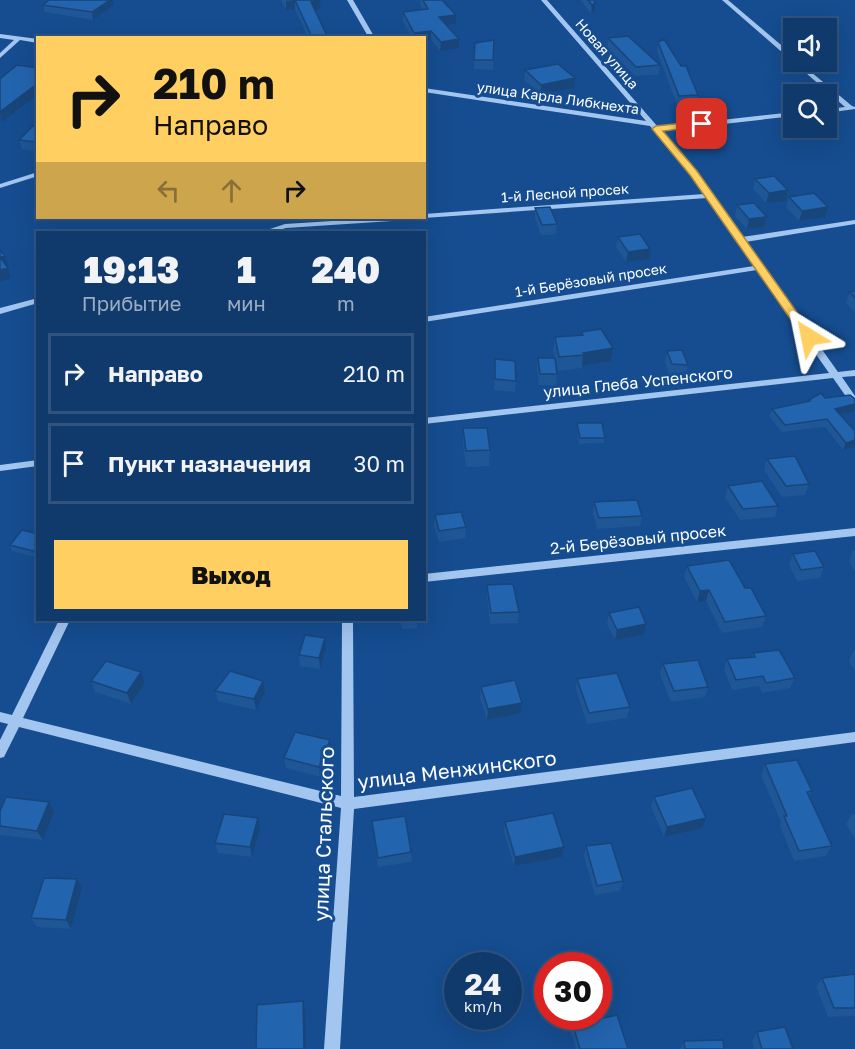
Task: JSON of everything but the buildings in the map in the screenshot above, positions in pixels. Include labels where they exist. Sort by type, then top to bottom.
[{"type":"street","points":[[350,0],[371,36]]},
{"type":"street","name":"Новая улица","points":[[544,0],[693,173],[855,403]]},
{"type":"street","points":[[725,0],[783,51]]},
{"type":"street","points":[[0,36],[36,41]]},
{"type":"street","points":[[0,56],[18,39]]},
{"type":"street","points":[[808,72],[852,108]]},
{"type":"street","name":"улица Карла Либкнехта","points":[[426,90],[654,126],[783,115]]},
{"type":"street","points":[[837,110],[852,108]]},
{"type":"street","points":[[0,186],[36,175]]},
{"type":"street","name":"1-й Лесной просек","points":[[426,216],[707,196]]},
{"type":"street","points":[[286,229],[396,219]]},
{"type":"street","points":[[741,240],[855,222]]},
{"type":"street","name":"1-й Берёзовый просек","points":[[426,320],[761,267]]},
{"type":"street","points":[[0,311],[36,301]]},
{"type":"street","name":"улица Глеба Успенского","points":[[426,421],[855,373]]},
{"type":"street","points":[[0,468],[36,463]]},
{"type":"street","name":"2-й Берёзовый просек","points":[[426,578],[855,532]]},
{"type":"street","points":[[0,753],[64,621]]},
{"type":"street","name":"улица Стальского","points":[[332,1049],[348,804],[347,621]]},
{"type":"street","name":"улица Менжинского","points":[[0,717],[348,804],[855,737]]},
{"type":"route","points":[[702,124],[656,129],[693,173],[707,196],[761,267],[809,337]]}]
